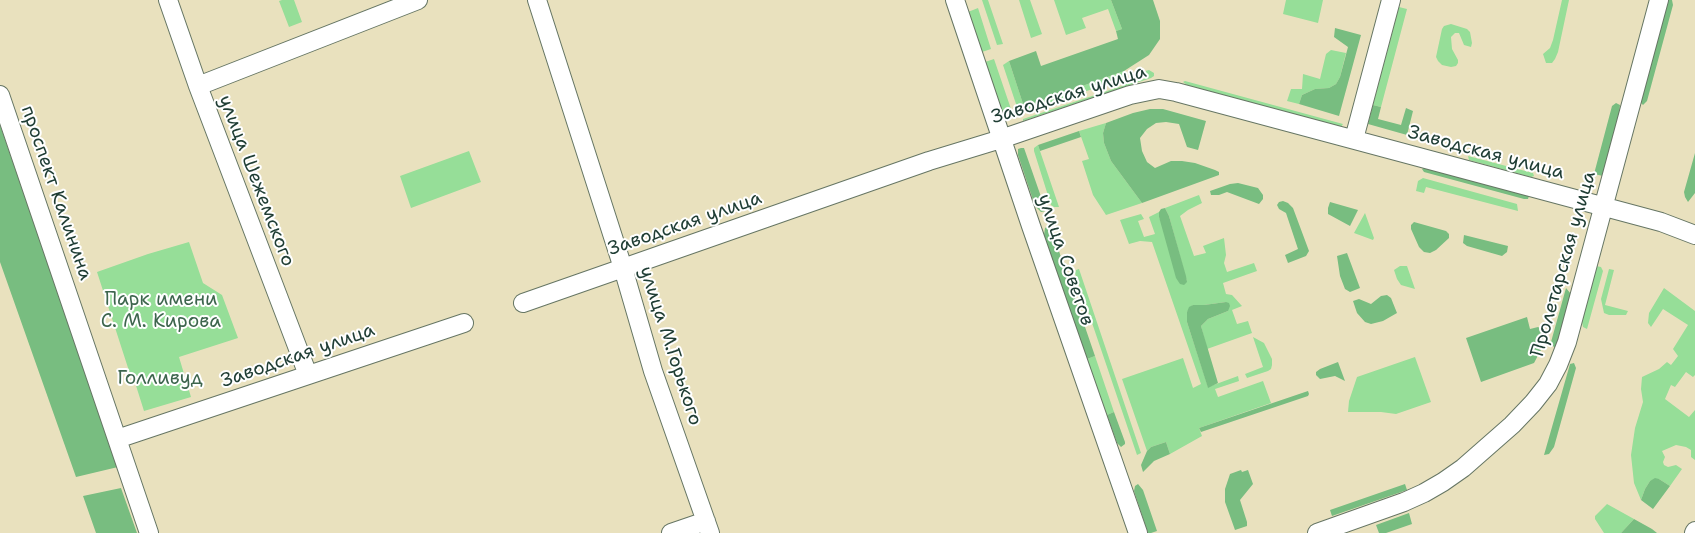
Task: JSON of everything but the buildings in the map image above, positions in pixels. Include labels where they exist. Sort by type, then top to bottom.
[{"type":"street","name":"улица Шежемского","points":[[168,0],[198,86],[308,375]]},
{"type":"street","points":[[198,86],[418,0]]},
{"type":"street","name":"улица М.Горького","points":[[538,0],[654,371],[708,527]]},
{"type":"street","name":"улица Советов","points":[[955,0],[1001,139],[1138,533]]},
{"type":"street","points":[[1354,139],[1391,0]]},
{"type":"street","name":"Пролетарская улица","points":[[1317,533],[1398,504],[1434,488],[1462,468],[1512,425],[1537,399],[1554,375],[1563,353],[1604,207],[1659,0]]},
{"type":"street","name":"Заводская улица","points":[[523,303],[929,161],[1001,139],[1130,95],[1159,89],[1167,89],[1669,224],[1695,235]]},
{"type":"street","name":"проспект Калинина","points":[[0,95],[150,533]]},
{"type":"street","name":"Заводская улица","points":[[117,439],[464,322]]},
{"type":"street","points":[[671,533],[708,527]]},
{"type":"green space","points":[[294,0],[302,22],[289,27],[279,1]]},
{"type":"green space","points":[[982,0],[988,0],[1003,44],[997,45]]},
{"type":"green space","points":[[1019,0],[1030,0],[1042,34],[1031,38]]},
{"type":"green space","points":[[1054,0],[1111,0],[1122,29],[1116,31],[1108,9],[1082,18],[1086,28],[1066,35]]},
{"type":"green space","points":[[1111,0],[1153,0],[1160,21],[1160,39],[1149,55],[1124,71],[1024,107],[1009,61],[1036,51],[1041,66],[1118,39],[1116,31],[1122,29]]},
{"type":"green space","points":[[1286,0],[1323,0],[1318,23],[1283,14]]},
{"type":"green space","points":[[1562,0],[1569,0],[1558,52],[1552,63],[1546,63],[1543,54],[1550,48],[1553,40]]},
{"type":"green space","points":[[1672,0],[1673,5],[1647,101],[1643,105],[1641,103],[1666,3]]},
{"type":"green space","points":[[1399,7],[1407,9],[1381,107],[1373,105]]},
{"type":"green space","points":[[978,8],[991,49],[982,52],[968,12]]},
{"type":"green space","points":[[1451,24],[1467,29],[1470,32],[1472,43],[1471,47],[1464,45],[1459,33],[1455,33],[1451,37],[1452,49],[1458,63],[1456,66],[1451,67],[1442,65],[1436,57],[1442,29],[1444,26]]},
{"type":"green space","points":[[1335,28],[1361,35],[1339,116],[1299,104],[1302,95],[1315,89],[1329,88],[1336,84],[1340,77],[1348,47],[1334,37]]},
{"type":"green space","points":[[1331,50],[1346,53],[1340,77],[1336,84],[1329,88],[1315,89],[1302,95],[1299,104],[1287,101],[1291,89],[1302,89],[1303,74],[1320,79],[1326,54]]},
{"type":"green space","points":[[994,59],[1011,109],[1009,115],[1003,117],[985,62]]},
{"type":"green space","points":[[1009,61],[1024,107],[1124,71],[1124,77],[1023,112],[1018,110],[1003,65]]},
{"type":"green space","points":[[1149,70],[1154,73],[1154,76],[1151,78],[1023,121],[1023,119],[1122,86],[1138,75],[1140,80],[1146,78],[1145,71]]},
{"type":"green space","points":[[1183,82],[1343,124],[1341,127],[1187,85]]},
{"type":"green space","points":[[1616,103],[1620,105],[1619,116],[1603,176],[1594,174],[1612,106]]},
{"type":"green space","points":[[1373,105],[1381,107],[1378,119],[1401,125],[1406,108],[1413,111],[1407,135],[1368,124]]},
{"type":"green space","points":[[1150,109],[1163,109],[1206,121],[1198,150],[1187,147],[1179,124],[1156,123],[1147,129],[1140,138],[1142,151],[1147,162],[1155,168],[1171,161],[1195,163],[1219,172],[1219,175],[1142,203],[1111,161],[1104,143],[1103,133],[1106,123]]},
{"type":"green space","points":[[1106,123],[1103,133],[1104,143],[1111,161],[1142,203],[1106,215],[1093,195],[1082,161],[1089,159],[1079,131]]},
{"type":"green space","points":[[0,125],[118,467],[76,477],[0,262]]},
{"type":"green space","points":[[1079,131],[1081,137],[1040,151],[1038,145]]},
{"type":"green space","points":[[1038,145],[1059,207],[1051,205],[1034,151],[1034,148]]},
{"type":"green space","points":[[1024,148],[1046,211],[1041,212],[1035,206],[1018,155],[1018,149]]},
{"type":"green space","points":[[469,151],[481,182],[411,208],[400,176]]},
{"type":"green space","points":[[1695,153],[1695,193],[1688,202],[1684,192]]},
{"type":"green space","points":[[1468,156],[1533,173],[1534,176],[1531,177],[1469,160]]},
{"type":"green space","points":[[1426,167],[1529,196],[1528,199],[1524,199],[1424,172],[1422,169]]},
{"type":"green space","points":[[1423,178],[1517,204],[1518,211],[1426,187],[1424,193],[1416,191],[1418,181]]},
{"type":"green space","points":[[1238,183],[1258,188],[1263,195],[1263,199],[1259,204],[1227,192],[1211,195],[1210,191]]},
{"type":"green space","points":[[1199,195],[1202,203],[1180,216],[1194,256],[1206,253],[1203,246],[1224,238],[1226,255],[1224,263],[1227,272],[1254,263],[1257,271],[1223,283],[1226,294],[1232,295],[1242,306],[1232,310],[1237,324],[1248,321],[1252,333],[1207,349],[1201,326],[1208,319],[1228,311],[1226,302],[1193,305],[1187,312],[1187,322],[1208,387],[1238,376],[1239,381],[1215,389],[1218,397],[1263,381],[1271,403],[1199,428],[1202,436],[1170,454],[1166,442],[1151,447],[1147,451],[1122,379],[1183,358],[1193,388],[1201,384],[1152,242],[1140,241],[1129,244],[1120,220],[1141,214],[1144,219],[1138,221],[1144,237],[1155,234],[1149,217],[1159,212],[1159,217],[1187,282],[1169,216],[1165,208]]},
{"type":"green space","points":[[1283,201],[1293,208],[1309,251],[1306,256],[1288,263],[1285,255],[1298,249],[1286,213],[1279,209],[1277,205]]},
{"type":"green space","points":[[1330,202],[1358,210],[1350,226],[1328,214]]},
{"type":"green space","points":[[1165,208],[1186,276],[1187,282],[1184,285],[1180,284],[1176,278],[1159,217],[1161,209]]},
{"type":"green space","points":[[1365,213],[1374,238],[1373,240],[1354,233]]},
{"type":"green space","points":[[1414,222],[1446,231],[1449,234],[1449,238],[1436,250],[1430,253],[1424,252],[1419,247],[1411,229],[1411,225]]},
{"type":"green space","points":[[1050,225],[1095,356],[1087,359],[1044,235],[1045,228]]},
{"type":"green space","points":[[1464,235],[1508,246],[1507,252],[1502,256],[1467,246],[1463,243]]},
{"type":"green space","name":"Парк имени С. М. Кирова","points":[[189,242],[203,283],[222,295],[238,338],[179,357],[191,397],[144,411],[97,272]]},
{"type":"green space","points":[[1347,253],[1360,288],[1350,292],[1345,289],[1340,276],[1337,256]]},
{"type":"green space","points":[[1400,266],[1407,266],[1415,289],[1401,285],[1397,279],[1394,270]]},
{"type":"green space","points":[[1596,266],[1601,267],[1603,271],[1587,329],[1583,327],[1582,322]]},
{"type":"green space","points":[[1079,269],[1141,453],[1137,455],[1075,273]]},
{"type":"green space","points":[[1609,269],[1614,270],[1605,305],[1628,311],[1626,315],[1609,315],[1604,313],[1601,299]]},
{"type":"green space","points":[[1566,288],[1571,294],[1556,348],[1551,345],[1551,342]]},
{"type":"green space","points":[[1664,288],[1695,311],[1695,375],[1693,377],[1686,372],[1675,387],[1671,385],[1665,399],[1689,417],[1695,410],[1695,460],[1691,457],[1691,450],[1686,447],[1676,445],[1662,451],[1665,457],[1664,465],[1668,467],[1676,465],[1682,469],[1670,486],[1659,479],[1650,481],[1641,500],[1634,483],[1631,455],[1635,428],[1643,402],[1642,377],[1659,369],[1667,362],[1671,365],[1678,356],[1673,349],[1688,325],[1663,309],[1651,327],[1648,323],[1649,313]]},
{"type":"green space","points":[[1387,295],[1391,298],[1397,313],[1383,321],[1371,324],[1365,322],[1357,313],[1353,301],[1359,299],[1371,304],[1381,296]]},
{"type":"green space","points":[[1226,302],[1230,306],[1228,311],[1208,319],[1201,326],[1218,383],[1208,388],[1187,322],[1187,312],[1189,307],[1193,305]]},
{"type":"green space","points":[[1527,317],[1530,329],[1538,327],[1543,330],[1542,348],[1534,363],[1481,382],[1466,338]]},
{"type":"green space","points":[[1253,337],[1264,343],[1272,359],[1272,365],[1268,371],[1247,378],[1245,374],[1263,367]]},
{"type":"green space","points":[[1095,356],[1114,412],[1107,415],[1087,359]]},
{"type":"green space","points":[[1415,357],[1431,402],[1396,414],[1348,412],[1349,401],[1357,377]]},
{"type":"green space","points":[[1338,362],[1345,381],[1335,376],[1320,379],[1316,375],[1316,372],[1320,369]]},
{"type":"green space","points":[[1574,363],[1576,368],[1554,447],[1549,454],[1544,455],[1570,364]]},
{"type":"green space","points":[[1308,391],[1308,396],[1201,432],[1199,428]]},
{"type":"green space","points":[[1114,412],[1125,442],[1121,447],[1117,443],[1107,415]]},
{"type":"green space","points":[[1166,442],[1170,454],[1154,461],[1143,472],[1141,465],[1147,451],[1151,447]]},
{"type":"green space","points":[[1241,470],[1242,472],[1248,470],[1253,484],[1240,500],[1247,526],[1235,530],[1225,502],[1225,489],[1230,474]]},
{"type":"green space","points":[[1655,478],[1670,486],[1653,509],[1641,500],[1650,481]]},
{"type":"green space","points":[[1138,484],[1143,490],[1157,531],[1151,533],[1148,533],[1134,491],[1135,486]]},
{"type":"green space","points":[[1405,484],[1407,490],[1332,516],[1330,510]]},
{"type":"green space","points":[[121,488],[137,533],[96,533],[83,496]]},
{"type":"green space","points":[[1607,504],[1634,519],[1621,533],[1604,533],[1595,519],[1595,516]]},
{"type":"green space","points":[[1409,513],[1412,524],[1386,533],[1379,533],[1376,525]]},
{"type":"green space","points":[[1634,519],[1652,529],[1657,533],[1621,533]]},
{"type":"park label","name":"Голливуд","points":[[160,379]]}]
